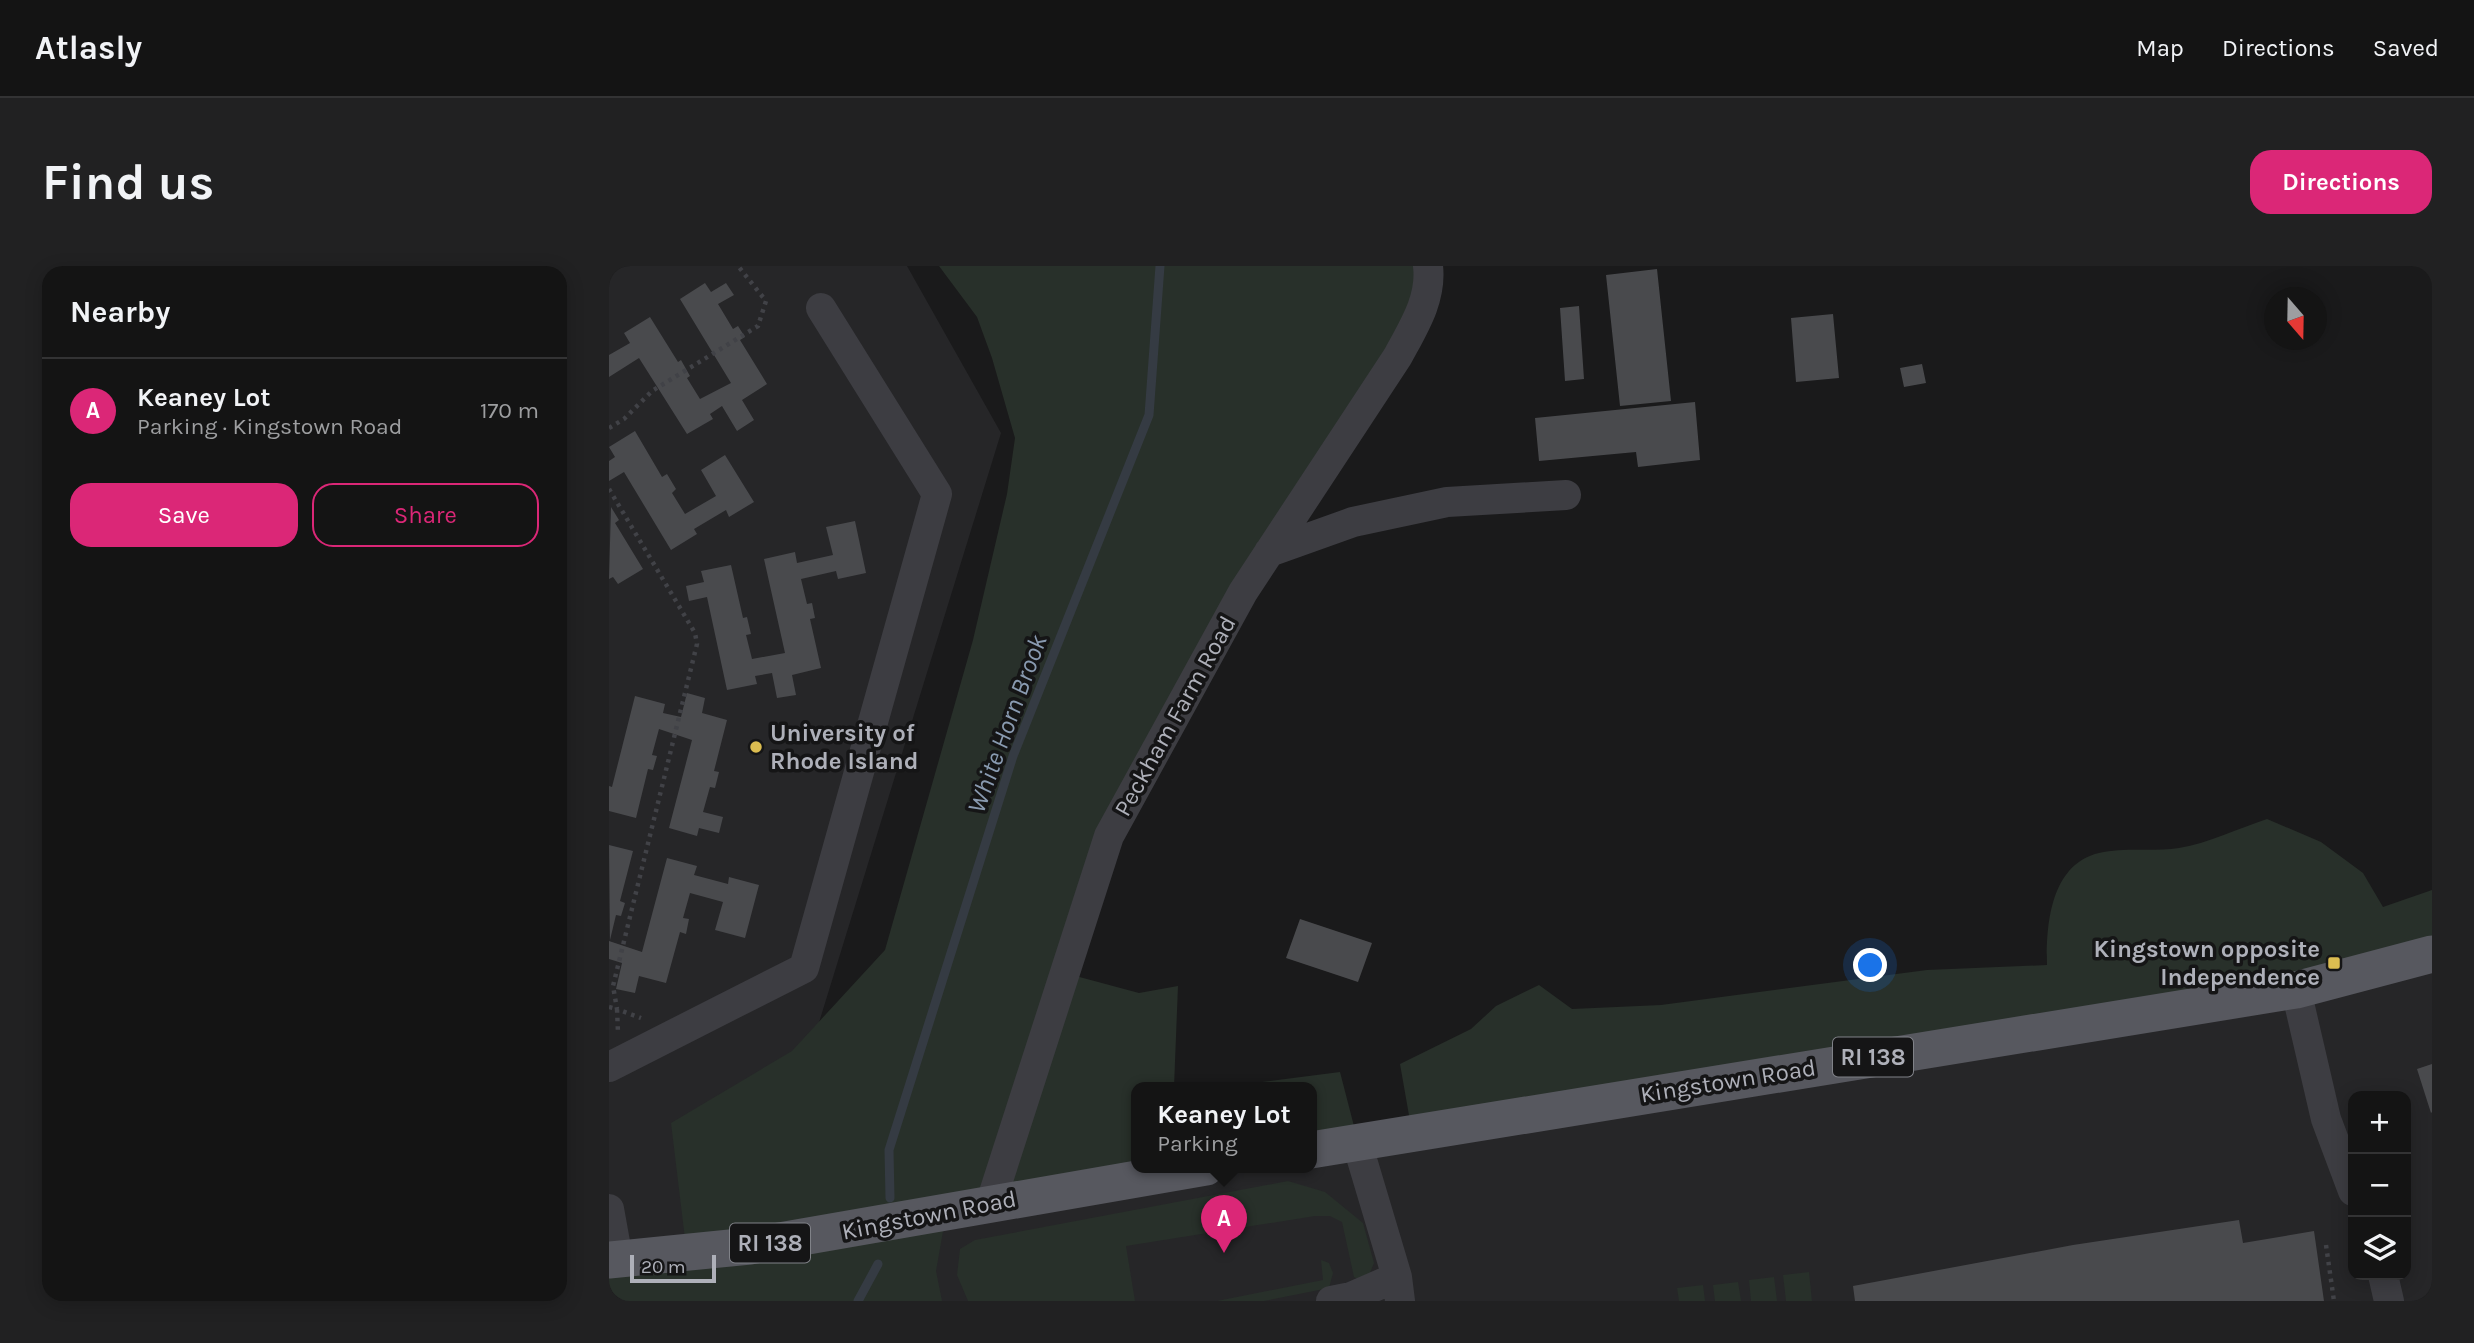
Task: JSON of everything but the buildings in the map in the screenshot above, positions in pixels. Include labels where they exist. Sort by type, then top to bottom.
[{"type":"main road","name":"Kingstown Road","points":[[1317,1149],[2296,990],[2432,954]]},
{"type":"main road","name":"Kingstown Road","points":[[614,1259],[750,1247],[930,1217],[991,1202],[1169,1173]]},
{"type":"street","name":"Peckham Farm Road","points":[[991,1202],[1109,836],[1243,592],[1398,356],[1417,320],[1430,285],[1428,266]]},
{"type":"street","points":[[609,1067],[804,968],[930,520],[937,494],[821,308]]},
{"type":"street","points":[[1269,552],[1353,522],[1447,502],[1566,495]]},
{"type":"street","points":[[2296,990],[2326,1119],[2348,1178]]},
{"type":"street","points":[[1331,1301],[1398,1289],[1357,1143]]},
{"type":"street","points":[[609,1209],[614,1259]]},
{"type":"street","points":[[2384,1280],[2389,1301]]},
{"type":"path","points":[[609,428],[624,419],[652,391],[758,326],[766,301],[738,266]]},
{"type":"path","points":[[609,489],[695,633],[697,644],[613,986],[617,1009],[643,1019],[647,1028]]},
{"type":"path","points":[[2326,1245],[2334,1301]]},
{"type":"shaded area","name":"University of Rhode Island","points":[[609,266],[907,266],[1001,433],[750,1246],[1171,1173],[1317,1173],[1317,1166],[2432,954],[2432,1301],[609,1301]]},
{"type":"shaded area","points":[[939,266],[1428,266],[1433,282],[1146,775],[1072,975],[1139,993],[1178,986],[1174,1082],[1131,1082],[1131,1168],[948,1203],[936,1271],[942,1301],[609,1301],[609,1249],[685,1239],[671,1123],[792,1051],[885,950],[973,640],[1007,494],[1015,438],[977,317]]},
{"type":"shaded area","points":[[2267,819],[2321,842],[2363,873],[2383,907],[2432,890],[2432,945],[2297,977],[1410,1121],[1400,1064],[1471,1029],[1496,1006],[1539,985],[1572,1009],[1661,1005],[1927,970],[2047,965],[2050,914],[2055,898],[2070,869],[2083,859],[2109,851],[2190,846]]},
{"type":"shaded area","points":[[1340,1072],[1355,1130],[1317,1138],[1317,1082],[1262,1082]]},
{"type":"shaded area","points":[[1288,1181],[1325,1192],[1363,1223],[1374,1263],[1369,1275],[1361,1281],[1354,1277],[1342,1222],[1330,1216],[1315,1216],[1126,1246],[1135,1301],[968,1301],[957,1275],[960,1249],[975,1240]]},
{"type":"shaded area","points":[[1321,1260],[1329,1263],[1333,1273],[1329,1288],[1264,1301],[1217,1301],[1323,1280]]},
{"type":"shaded area","points":[[1809,1272],[1812,1301],[1786,1301],[1783,1275]]},
{"type":"shaded area","points":[[1774,1277],[1777,1301],[1751,1301],[1749,1280]]},
{"type":"shaded area","points":[[1738,1282],[1741,1301],[1715,1301],[1713,1285]]},
{"type":"shaded area","points":[[1703,1285],[1705,1301],[1679,1301],[1677,1288]]},
{"type":"waterway","name":"White Horn Brook","points":[[890,1198],[889,1150],[1013,756],[1149,415],[1160,266]]},
{"type":"waterway","name":"White Horn Brook","points":[[858,1301],[878,1264]]},
{"type":"place","name":"University of Rhode Island","points":[[756,747]]},
{"type":"place","name":"Kingstown opposite Independence","points":[[2334,963]]},
{"type":"place","name":"Keaney Lot","points":[[1224,1253]]}]
